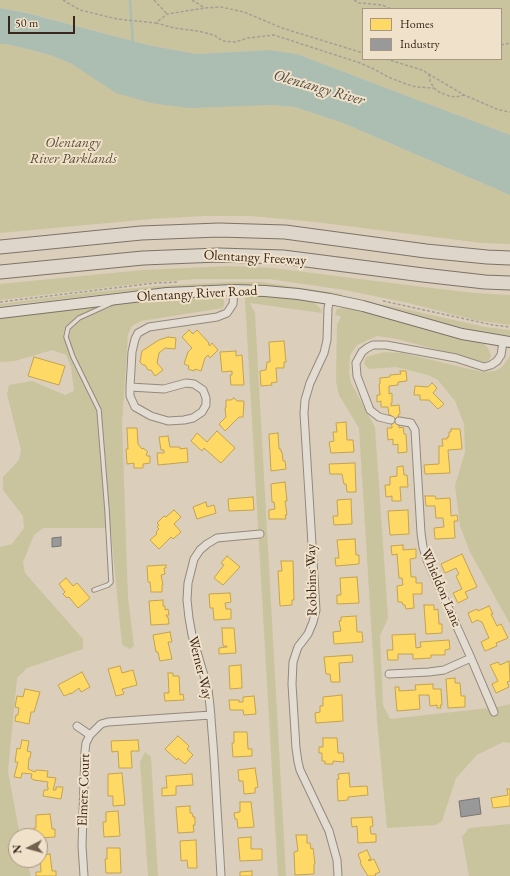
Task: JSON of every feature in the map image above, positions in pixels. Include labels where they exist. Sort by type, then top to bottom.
[{"type":"highway","name":"Olentangy Freeway","points":[[0,247],[141,233],[219,230],[286,232],[426,251],[510,258]]},
{"type":"highway","name":"Olentangy Freeway","points":[[0,272],[142,258],[219,255],[283,257],[431,276],[485,282],[510,283]]},
{"type":"main road","name":"Olentangy River Road","points":[[0,313],[167,293],[234,290],[298,294],[330,299],[363,306],[462,334],[507,342]]},
{"type":"street","points":[[130,387],[164,389],[190,383],[197,385],[203,390],[206,398],[206,405],[202,412],[193,418],[168,421],[159,419],[135,407],[130,396],[130,387],[132,352],[135,339],[138,333],[155,326],[227,313],[233,304],[234,290]]},
{"type":"street","name":"Robbins Way","points":[[330,299],[328,308],[327,340],[324,353],[310,383],[305,400],[304,413],[316,610],[314,622],[298,648],[294,662],[292,684],[298,762],[300,770],[329,831],[337,860],[338,876]]},
{"type":"street","name":"Whieldon Lane","points":[[494,712],[472,658],[427,560],[423,547],[415,430],[411,423],[379,417],[370,410],[357,376],[356,363],[362,352],[367,348],[373,345],[386,345],[456,358],[484,367],[497,361],[507,342]]},
{"type":"street","name":"Werner Way","points":[[221,876],[211,715],[208,689],[192,635],[189,618],[187,600],[190,571],[194,559],[200,550],[217,538],[260,534]]},
{"type":"street","points":[[389,674],[444,670],[472,658]]},
{"type":"street","name":"Elmers Court","points":[[84,876],[82,846],[85,751],[86,743],[90,735],[101,724],[108,722],[211,715]]},
{"type":"street","points":[[77,726],[90,735]]},
{"type":"lane","points":[[94,590],[108,585],[111,582],[99,410],[74,358],[66,337],[68,328],[79,318],[103,308],[120,298]]},
{"type":"path","points":[[63,0],[80,10],[117,19],[156,23],[174,28],[198,31],[214,36],[223,41],[236,42],[248,38],[274,35],[360,63],[406,84],[416,87],[434,88]]},
{"type":"path","points":[[154,0],[166,14]]},
{"type":"path","points":[[192,0],[205,8]]},
{"type":"path","points":[[354,0],[359,3],[382,5],[389,8]]},
{"type":"path","points":[[156,23],[166,14],[221,7],[238,11],[282,28],[362,53]]},
{"type":"path","points":[[389,60],[410,66],[429,74],[464,94],[499,110],[510,112]]},
{"type":"path","points":[[429,74],[430,81],[434,88],[439,92],[456,97],[464,94]]},
{"type":"green space","points":[[0,0],[510,0],[510,135],[297,54],[269,50],[197,54],[148,45],[28,13],[0,8]]},
{"type":"green space","name":"Olentangy River Parklands","points":[[0,44],[7,44],[50,55],[72,64],[273,105],[295,107],[343,123],[510,195],[510,244],[482,243],[315,222],[251,216],[203,216],[151,219],[0,233]]},
{"type":"green space","points":[[230,266],[273,268],[474,293],[510,295],[510,325],[475,320],[408,303],[345,290],[269,279],[196,279],[145,283],[0,300],[0,284],[143,270]]},
{"type":"green space","points":[[229,282],[261,282],[342,294],[341,296],[261,286],[201,286],[122,292],[0,306],[0,304],[94,292],[157,286]]},
{"type":"green space","points":[[205,295],[220,296],[224,300],[224,304],[223,308],[141,321],[132,326],[128,334],[122,423],[128,598],[134,646],[130,649],[122,645],[111,532],[104,528],[43,528],[34,535],[23,562],[25,573],[83,639],[83,649],[27,668],[17,678],[8,771],[19,828],[8,828],[8,868],[28,868],[31,876],[0,876],[0,547],[12,544],[24,528],[23,516],[3,490],[3,477],[19,460],[21,450],[7,394],[9,385],[32,381],[65,395],[74,391],[71,367],[66,355],[52,350],[15,361],[0,362],[0,315],[128,301]]},
{"type":"green space","points":[[253,295],[313,301],[320,308],[322,313],[250,303],[255,313],[286,876],[278,876],[245,299],[246,297]]},
{"type":"green space","points":[[378,303],[485,327],[510,330],[510,336],[475,331],[443,323]]},
{"type":"green space","points":[[345,308],[370,313],[442,334],[484,344],[488,348],[491,356],[489,360],[484,362],[397,339],[377,336],[357,345],[350,355],[349,373],[351,383],[375,427],[388,618],[380,636],[383,705],[390,719],[498,707],[510,704],[510,743],[503,742],[477,755],[456,778],[442,821],[436,825],[387,828],[377,720],[359,428],[339,395],[336,381],[337,325],[341,316],[335,315],[337,309]]},
{"type":"green space","points":[[384,352],[403,353],[482,372],[495,371],[502,367],[510,356],[510,624],[470,552],[460,526],[455,486],[465,452],[464,424],[455,401],[438,380],[428,375],[396,367],[369,369],[364,364],[366,357]]},
{"type":"green space","points":[[145,752],[151,757],[158,876],[148,876],[140,762]]},
{"type":"green space","points":[[510,824],[510,876],[469,876],[462,837],[469,828]]},
{"type":"water","name":"Olentangy River","points":[[0,8],[27,13],[148,45],[197,54],[269,50],[297,54],[510,135],[510,195],[343,123],[295,107],[272,105],[189,108],[151,103],[116,93],[72,64],[50,55],[7,44],[0,44]]},
{"type":"building: Homes","points":[[189,330],[193,334],[197,330],[210,346],[212,343],[218,350],[210,358],[208,355],[205,358],[201,371],[188,369],[189,366],[184,364],[188,352],[192,348],[182,337]]},
{"type":"building: Homes","points":[[168,337],[176,338],[175,349],[165,348],[159,353],[157,363],[163,370],[155,376],[151,370],[148,370],[145,365],[140,362],[142,351],[159,340]]},
{"type":"building: Homes","points":[[284,341],[286,362],[284,362],[284,368],[276,368],[277,382],[271,383],[272,385],[261,386],[260,371],[266,370],[267,362],[270,362],[269,342]]},
{"type":"building: Homes","points":[[236,351],[236,356],[242,355],[244,385],[231,385],[230,375],[232,375],[232,371],[222,372],[220,352]]},
{"type":"building: Homes","points":[[34,357],[65,366],[59,385],[28,376]]},
{"type":"building: Homes","points":[[400,371],[406,371],[407,381],[398,382],[398,385],[389,386],[389,394],[392,393],[391,406],[399,405],[399,428],[403,427],[404,434],[406,434],[407,452],[398,453],[398,444],[393,445],[393,439],[388,440],[387,428],[392,428],[391,415],[389,415],[388,407],[381,407],[381,401],[377,402],[377,395],[380,395],[380,378],[401,374]]},
{"type":"building: Homes","points":[[432,383],[437,388],[433,393],[444,404],[438,409],[429,400],[420,400],[420,395],[414,395],[415,386],[428,387]]},
{"type":"building: Homes","points":[[234,398],[237,401],[244,401],[243,417],[239,417],[225,431],[219,424],[226,417],[226,400],[231,400]]},
{"type":"building: Homes","points":[[346,422],[347,440],[353,440],[354,452],[331,453],[329,442],[334,441],[333,432],[337,432],[336,423]]},
{"type":"building: Homes","points":[[127,428],[137,428],[138,444],[142,449],[143,448],[148,452],[146,454],[147,456],[150,456],[150,463],[143,464],[143,468],[134,468],[134,463],[127,464]]},
{"type":"building: Homes","points":[[451,429],[460,429],[462,449],[448,450],[450,473],[425,474],[424,465],[439,464],[439,446],[443,446],[442,439],[447,439],[447,437],[449,437],[449,432],[451,432]]},
{"type":"building: Homes","points":[[217,431],[235,448],[221,463],[204,448],[202,451],[191,441],[197,433],[207,442]]},
{"type":"building: Homes","points":[[278,433],[279,449],[281,449],[286,469],[271,471],[269,434]]},
{"type":"building: Homes","points":[[168,436],[170,447],[180,447],[180,449],[187,448],[188,462],[158,465],[157,453],[164,453],[164,450],[161,450],[159,437]]},
{"type":"building: Homes","points":[[355,463],[356,492],[347,492],[342,474],[330,474],[329,464]]},
{"type":"building: Homes","points":[[403,466],[404,475],[407,475],[408,487],[400,487],[401,501],[392,501],[392,496],[386,497],[385,485],[390,485],[390,477],[397,476],[397,467]]},
{"type":"building: Homes","points":[[285,482],[287,501],[285,501],[287,515],[285,515],[286,519],[269,519],[269,510],[275,509],[274,502],[272,502],[271,484]]},
{"type":"building: Homes","points":[[425,496],[435,496],[436,499],[450,498],[451,516],[457,515],[458,521],[454,521],[455,538],[435,539],[434,528],[444,527],[443,518],[436,518],[435,506],[426,506]]},
{"type":"building: Homes","points":[[253,497],[254,510],[229,511],[228,499]]},
{"type":"building: Homes","points":[[351,499],[352,524],[334,525],[333,516],[338,516],[337,500]]},
{"type":"building: Homes","points":[[206,502],[207,507],[214,505],[216,513],[197,519],[193,507]]},
{"type":"building: Homes","points":[[174,510],[181,517],[174,524],[181,532],[173,539],[171,537],[159,549],[150,540],[157,534],[156,532],[159,529],[157,527],[159,525],[157,523],[164,516],[166,517]]},
{"type":"building: Homes","points":[[408,510],[409,534],[390,535],[388,511]]},
{"type":"building: Homes","points":[[355,539],[356,555],[359,555],[359,564],[336,566],[335,558],[339,558],[337,540]]},
{"type":"building: Homes","points":[[403,545],[403,550],[416,549],[416,558],[410,559],[411,577],[416,577],[416,583],[422,583],[422,594],[413,594],[414,608],[406,609],[402,602],[398,602],[397,586],[403,585],[402,578],[399,578],[397,554],[392,555],[391,546]]},
{"type":"building: Homes","points":[[462,554],[477,587],[465,592],[468,598],[458,603],[453,593],[462,589],[456,576],[459,574],[456,568],[445,573],[441,564]]},
{"type":"building: Homes","points":[[227,556],[240,567],[223,585],[214,578],[224,565],[221,563]]},
{"type":"building: Homes","points":[[281,561],[293,561],[294,600],[292,600],[292,605],[280,606],[278,571],[282,571]]},
{"type":"building: Homes","points":[[166,565],[166,568],[164,568],[165,574],[161,575],[163,585],[162,592],[151,592],[150,582],[148,582],[147,566]]},
{"type":"building: Homes","points":[[357,577],[359,603],[337,604],[337,595],[341,595],[340,578]]},
{"type":"building: Homes","points":[[66,578],[73,586],[77,583],[90,598],[78,608],[69,597],[67,598],[63,594],[65,592],[59,584]]},
{"type":"building: Homes","points":[[230,593],[231,602],[225,603],[226,609],[231,609],[231,619],[214,620],[213,608],[210,608],[209,594]]},
{"type":"building: Homes","points":[[163,600],[165,610],[168,609],[169,615],[166,615],[168,617],[169,624],[151,625],[149,601]]},
{"type":"building: Homes","points":[[424,605],[434,605],[434,610],[438,609],[439,624],[442,624],[442,633],[426,634]]},
{"type":"building: Homes","points":[[489,606],[497,626],[501,624],[508,638],[496,643],[497,646],[485,651],[481,642],[489,638],[482,622],[477,620],[472,623],[468,613],[477,609],[478,611]]},
{"type":"building: Homes","points":[[356,616],[357,632],[362,632],[363,642],[334,644],[333,632],[341,631],[339,621],[341,621],[341,617]]},
{"type":"building: Homes","points":[[222,628],[234,628],[236,653],[219,654],[219,648],[227,647],[223,646]]},
{"type":"building: Homes","points":[[170,632],[172,642],[168,642],[172,659],[160,661],[158,652],[156,652],[153,635]]},
{"type":"building: Homes","points":[[415,634],[416,648],[421,647],[420,642],[449,640],[450,649],[445,650],[445,655],[431,655],[431,658],[413,659],[413,654],[398,654],[398,660],[388,660],[387,650],[393,650],[392,635]]},
{"type":"building: Homes","points":[[352,655],[353,662],[339,663],[340,682],[331,682],[330,674],[326,674],[324,657]]},
{"type":"building: Homes","points":[[509,661],[510,681],[507,682],[509,687],[496,693],[492,684],[498,681],[490,665],[498,662],[500,665]]},
{"type":"building: Homes","points":[[241,665],[242,688],[230,689],[229,666]]},
{"type":"building: Homes","points":[[120,666],[122,673],[133,670],[137,685],[122,689],[124,694],[116,696],[108,669]]},
{"type":"building: Homes","points":[[82,672],[90,687],[81,692],[79,688],[71,694],[64,696],[58,685]]},
{"type":"building: Homes","points":[[168,673],[173,673],[173,676],[179,676],[180,695],[183,694],[184,700],[165,701],[164,693],[169,693]]},
{"type":"building: Homes","points":[[455,678],[455,683],[460,683],[461,696],[465,696],[465,707],[448,708],[446,679]]},
{"type":"building: Homes","points":[[433,684],[433,689],[441,689],[441,708],[437,708],[437,705],[430,706],[429,695],[419,695],[420,709],[397,711],[395,687],[399,687],[399,691],[416,690],[415,685]]},
{"type":"building: Homes","points":[[25,689],[40,692],[34,712],[31,712],[29,724],[15,721],[19,708],[15,707],[17,696],[23,697]]},
{"type":"building: Homes","points":[[342,695],[343,721],[316,723],[315,713],[320,712],[320,706],[323,706],[323,697]]},
{"type":"building: Homes","points":[[254,696],[256,714],[244,715],[243,710],[230,710],[229,700],[239,700],[239,702],[243,702],[243,697]]},
{"type":"building: Homes","points":[[234,732],[247,732],[248,749],[252,749],[252,756],[233,757],[232,743],[234,743]]},
{"type":"building: Homes","points":[[178,736],[189,746],[187,749],[193,755],[185,764],[178,758],[177,760],[165,749]]},
{"type":"building: Homes","points":[[323,738],[337,738],[338,753],[343,753],[344,762],[333,761],[333,764],[325,764],[325,761],[322,761],[322,753],[319,753],[319,747],[323,747]]},
{"type":"building: Homes","points":[[22,740],[29,741],[27,751],[31,752],[28,769],[35,772],[36,770],[48,771],[47,777],[56,778],[53,790],[56,790],[56,787],[63,787],[61,799],[43,796],[44,790],[48,790],[48,782],[34,780],[31,778],[32,774],[22,773],[21,778],[14,777],[18,762],[15,762],[17,748],[20,749]]},
{"type":"building: Homes","points":[[138,740],[139,751],[131,751],[132,768],[119,768],[118,751],[112,752],[111,741]]},
{"type":"building: Homes","points":[[255,768],[258,787],[255,788],[255,793],[244,794],[243,781],[239,781],[238,770]]},
{"type":"building: Homes","points":[[122,773],[125,805],[113,806],[113,796],[108,796],[108,774]]},
{"type":"building: Homes","points":[[349,773],[350,787],[367,786],[368,795],[348,797],[348,800],[338,801],[338,774]]},
{"type":"building: Homes","points":[[192,774],[193,785],[176,786],[176,795],[162,796],[162,788],[167,788],[166,776]]},
{"type":"building: Homes","points":[[507,789],[510,789],[510,806],[493,808],[491,798],[508,795]]},
{"type":"building: Homes","points":[[240,802],[251,802],[254,827],[238,828],[237,819],[235,819],[234,813],[240,812]]},
{"type":"building: Homes","points":[[190,806],[190,813],[192,813],[193,817],[195,817],[195,825],[193,825],[194,832],[178,833],[176,807]]},
{"type":"building: Homes","points":[[118,811],[120,836],[104,837],[103,822],[106,822],[106,812]]},
{"type":"building: Homes","points":[[50,814],[52,829],[55,829],[55,837],[48,837],[48,828],[36,828],[36,815]]},
{"type":"building: Homes","points":[[372,817],[373,826],[370,827],[371,834],[376,834],[376,842],[358,843],[357,826],[352,827],[351,818]]},
{"type":"building: Homes","points":[[296,835],[307,835],[307,843],[310,843],[311,849],[313,848],[315,864],[314,874],[295,875],[294,852],[298,851]]},
{"type":"building: Homes","points":[[251,837],[251,849],[262,849],[262,860],[240,861],[238,838]]},
{"type":"building: Homes","points":[[196,840],[197,868],[188,868],[187,860],[181,861],[180,841]]},
{"type":"building: Homes","points":[[107,848],[120,848],[121,873],[106,873],[105,859],[107,859]]},
{"type":"building: Homes","points":[[367,850],[371,859],[368,860],[374,859],[380,872],[375,874],[376,876],[368,876],[360,863],[358,854]]},
{"type":"building: Homes","points":[[48,854],[50,854],[52,871],[56,871],[56,876],[36,876],[36,872],[41,872],[41,868],[48,868]]},
{"type":"building: Homes","points":[[252,871],[252,876],[240,876],[240,872]]},
{"type":"building: Industry","points":[[61,537],[61,546],[52,547],[52,538]]},
{"type":"building: Industry","points":[[479,798],[481,814],[461,817],[459,801]]},
{"type":"waterway","points":[[130,0],[133,43]]}]
